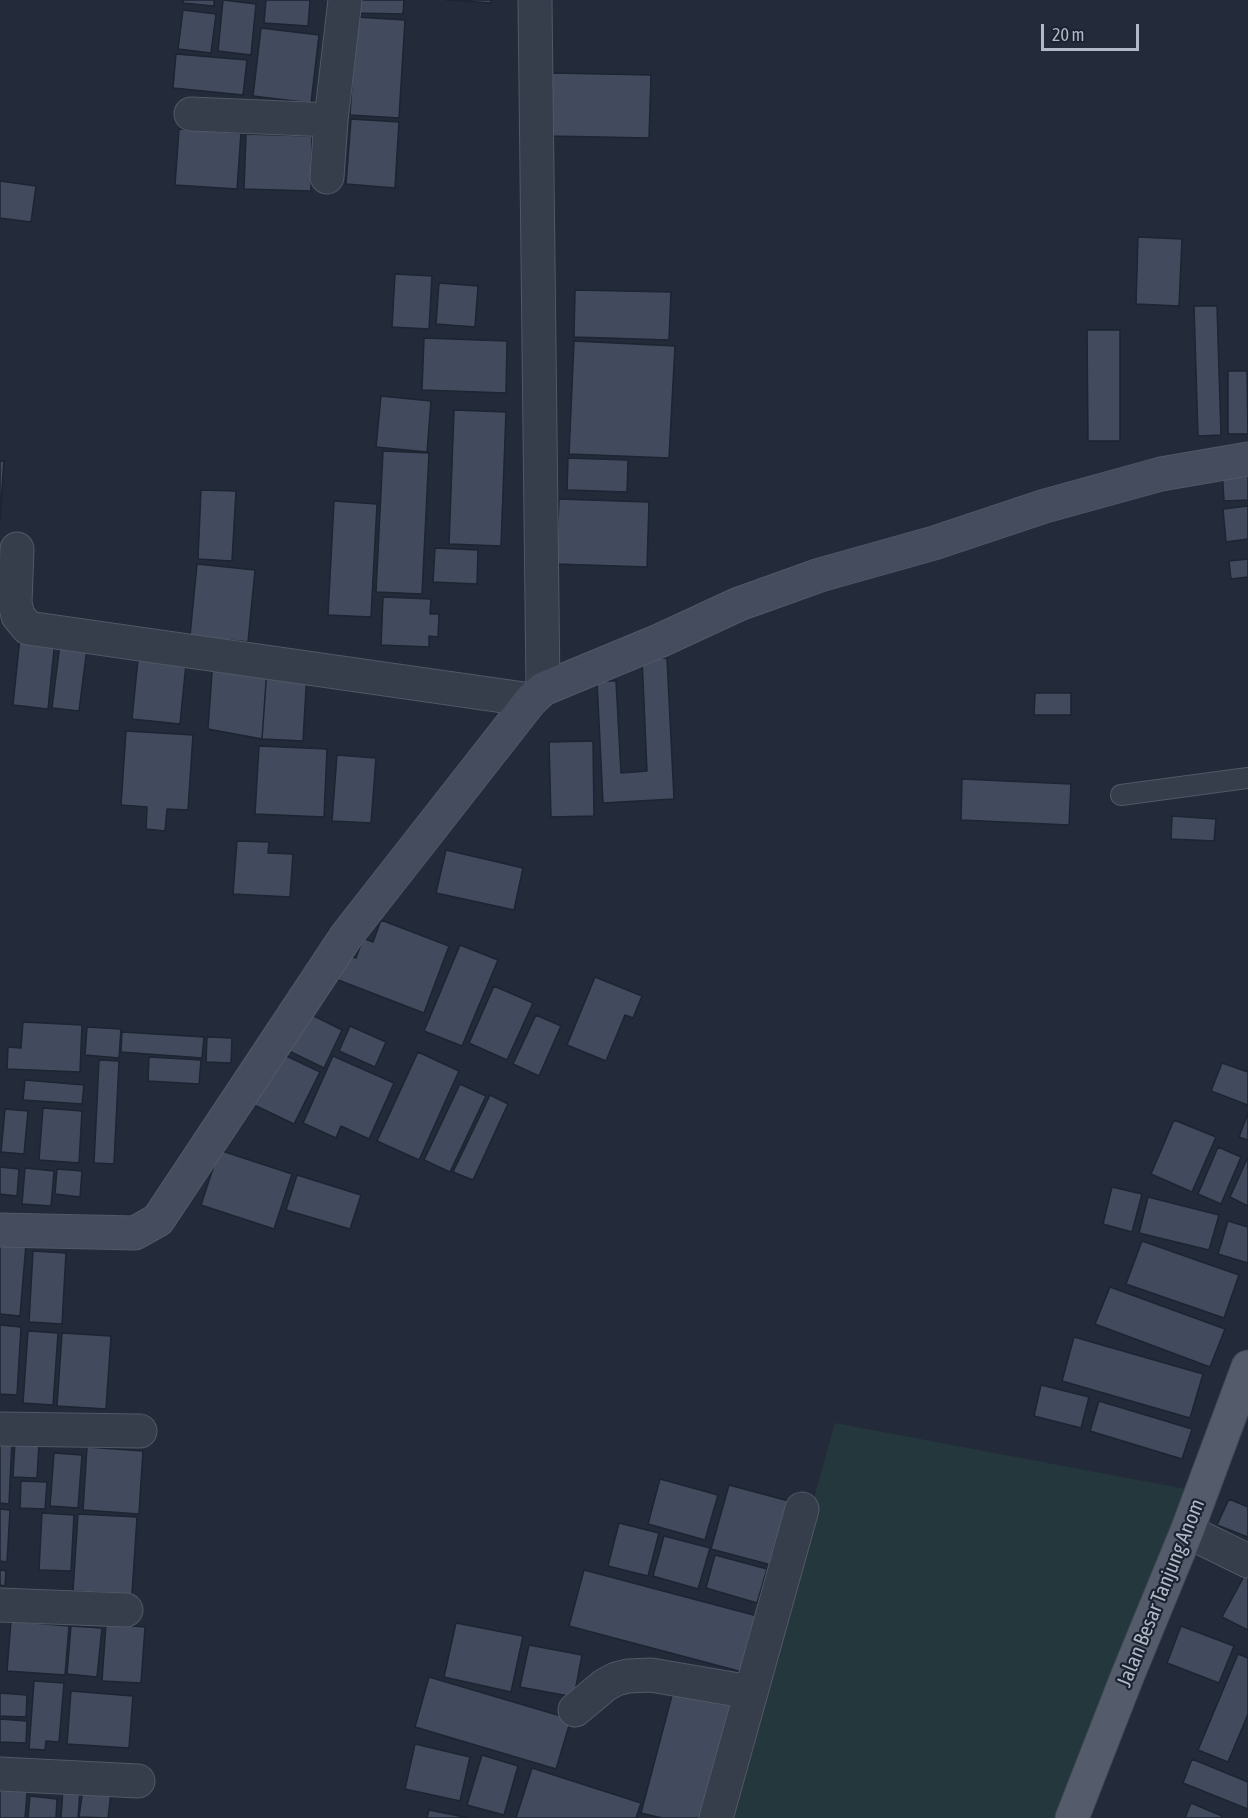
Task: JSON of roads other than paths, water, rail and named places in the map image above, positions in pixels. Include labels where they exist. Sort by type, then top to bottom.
[{"type":"main road","name":"Jalan Besar Tanjung Anom","points":[[1072,1818],[1187,1531],[1248,1367]]},
{"type":"street","points":[[327,177],[345,0]]},
{"type":"street","points":[[535,0],[537,695]]},
{"type":"street","points":[[191,114],[331,120]]},
{"type":"street","points":[[0,1230],[135,1233],[158,1220],[347,935],[537,695],[739,604],[820,575],[934,543],[1045,506],[1161,474],[1248,459]]},
{"type":"street","points":[[17,549],[15,603],[18,616],[28,628],[537,695]]},
{"type":"street","points":[[0,1429],[140,1431]]},
{"type":"street","points":[[716,1818],[802,1509]]},
{"type":"street","points":[[1187,1531],[1248,1561]]},
{"type":"street","points":[[0,1605],[126,1610]]},
{"type":"street","points":[[575,1710],[605,1685],[628,1676],[651,1675],[750,1692]]},
{"type":"street","points":[[0,1773],[138,1781]]},
{"type":"lane","points":[[1121,795],[1248,778]]}]
